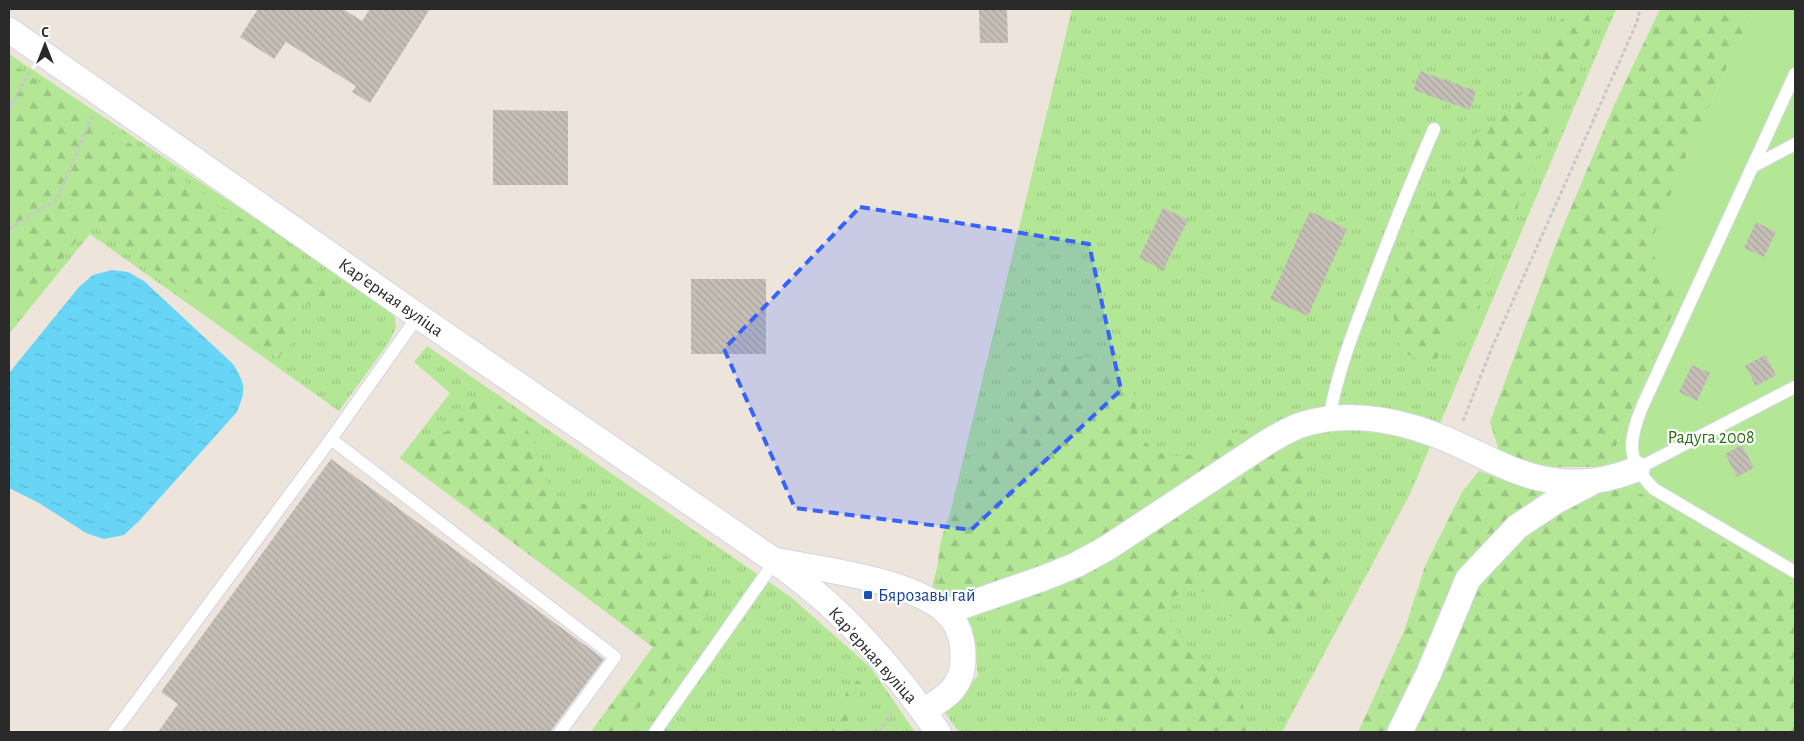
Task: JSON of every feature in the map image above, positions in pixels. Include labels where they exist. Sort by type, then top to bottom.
[{"type":"street","name":"Карʼерная вуліца","points":[[9,30],[418,316],[775,560],[816,593],[856,631],[906,687],[923,711],[953,690],[959,681],[962,671],[963,648],[961,637],[955,624],[946,612],[921,596],[886,583],[775,560]]},
{"type":"street","points":[[946,612],[1076,565],[1107,548],[1285,432],[1304,424],[1329,419],[1372,419],[1395,422],[1416,427],[1507,468],[1527,475],[1563,482],[1593,482]]},
{"type":"street","points":[[1400,732],[1428,675],[1468,579],[1516,528],[1556,501],[1593,482],[1637,469]]},
{"type":"street","points":[[923,711],[938,732]]},
{"type":"lane","points":[[1795,74],[1636,421],[1631,450],[1637,469],[1654,489],[1795,572]]},
{"type":"lane","points":[[1329,419],[1334,389],[1346,350],[1399,211],[1434,129]]},
{"type":"lane","points":[[1752,167],[1795,144]]},
{"type":"lane","points":[[114,732],[331,439],[418,316]]},
{"type":"lane","points":[[1637,469],[1795,387]]},
{"type":"lane","points":[[331,439],[615,657],[560,732]]},
{"type":"lane","points":[[656,732],[775,560]]},
{"type":"path","points":[[1454,443],[1491,350],[1637,22],[1640,9]]},
{"type":"path","points":[[9,110],[40,51]]},
{"type":"path","points":[[9,229],[57,199],[102,94]]},
{"type":"highlighted area","points":[[860,207],[1089,244],[1121,390],[971,530],[795,508],[724,349]]},
{"type":"green space","points":[[1072,9],[1616,9],[1410,494],[1282,732],[959,732],[943,710],[978,676],[972,626],[931,592]]},
{"type":"green space","points":[[1569,9],[1587,9],[1593,34],[1576,81],[1525,178],[1511,236],[1471,319],[1454,330],[1433,365],[1401,352],[1389,295],[1400,255],[1431,200],[1460,183],[1471,159],[1469,137],[1498,123],[1531,83],[1548,38]]},
{"type":"green space","points":[[1660,9],[1754,9],[1685,159],[1682,292],[1607,467],[1545,467],[1499,451],[1490,422],[1557,241],[1616,101]]},
{"type":"green space","name":"Радуга 2008","points":[[1754,9],[1795,9],[1795,585],[1627,485],[1607,467],[1682,292],[1648,249],[1685,159]]},
{"type":"green space","points":[[9,54],[389,308],[395,318],[396,328],[387,345],[339,411],[90,234],[9,334]]},
{"type":"green space","points":[[9,62],[339,285],[312,305],[291,301],[293,342],[277,358],[91,224],[9,320]]},
{"type":"green space","points":[[427,346],[792,598],[871,668],[915,732],[591,732],[653,647],[400,458],[450,393],[414,362]]},
{"type":"green space","points":[[1080,357],[1103,358],[1114,364],[1124,373],[1135,397],[1137,420],[1141,434],[1152,448],[1166,455],[1188,455],[1202,450],[1229,435],[1259,429],[1284,433],[1290,436],[1300,448],[1304,459],[1303,489],[1307,505],[1326,540],[1331,557],[1329,579],[1320,600],[1307,618],[1298,626],[1278,634],[1262,634],[1239,623],[1210,596],[1197,590],[1175,596],[1171,610],[1174,626],[1180,636],[1234,685],[1244,707],[1247,732],[1122,732],[1022,647],[987,612],[952,605],[939,595],[937,569],[940,545],[947,521],[958,498],[1043,373],[1058,362]]},
{"type":"green space","points":[[474,399],[492,400],[514,416],[532,436],[547,482],[560,498],[642,519],[645,547],[682,565],[709,582],[708,614],[675,674],[635,709],[621,732],[591,732],[653,647],[400,458],[413,442],[436,437],[447,431],[467,412]]},
{"type":"green space","points":[[1479,471],[1540,492],[1627,485],[1795,585],[1795,732],[1358,732],[1404,631],[1425,566],[1462,492]]},
{"type":"green space","points":[[857,680],[861,683],[860,693],[843,732],[831,732],[849,685]]},
{"type":"water","points":[[112,270],[128,272],[144,281],[233,364],[242,382],[243,392],[237,412],[140,520],[124,535],[104,539],[86,533],[39,503],[9,488],[9,373],[79,287],[93,275]]},
{"type":"building","points":[[258,9],[343,9],[362,21],[370,9],[430,9],[370,103],[352,92],[356,86],[286,42],[274,59],[240,37]]},
{"type":"building","points":[[979,9],[1007,9],[1008,43],[980,43]]},
{"type":"building","points":[[1420,71],[1476,91],[1470,110],[1414,90]]},
{"type":"building","points":[[493,110],[568,111],[568,185],[493,185]]},
{"type":"building","points":[[1163,208],[1188,220],[1163,270],[1139,258]]},
{"type":"building","points":[[1310,211],[1347,229],[1308,316],[1270,299]]},
{"type":"building","points":[[1756,222],[1776,232],[1764,257],[1744,248]]},
{"type":"building","points":[[691,279],[766,279],[766,354],[691,354]]},
{"type":"building","points":[[1765,355],[1776,375],[1756,386],[1745,366]]},
{"type":"building","points":[[1692,365],[1710,373],[1697,401],[1679,392]]},
{"type":"building","points":[[1742,445],[1754,468],[1737,477],[1725,454]]},
{"type":"building","points":[[331,459],[604,659],[550,732],[158,732],[178,704],[161,692]]},
{"type":"place","name":"Бярозавы гай","points":[[868,595]]}]
